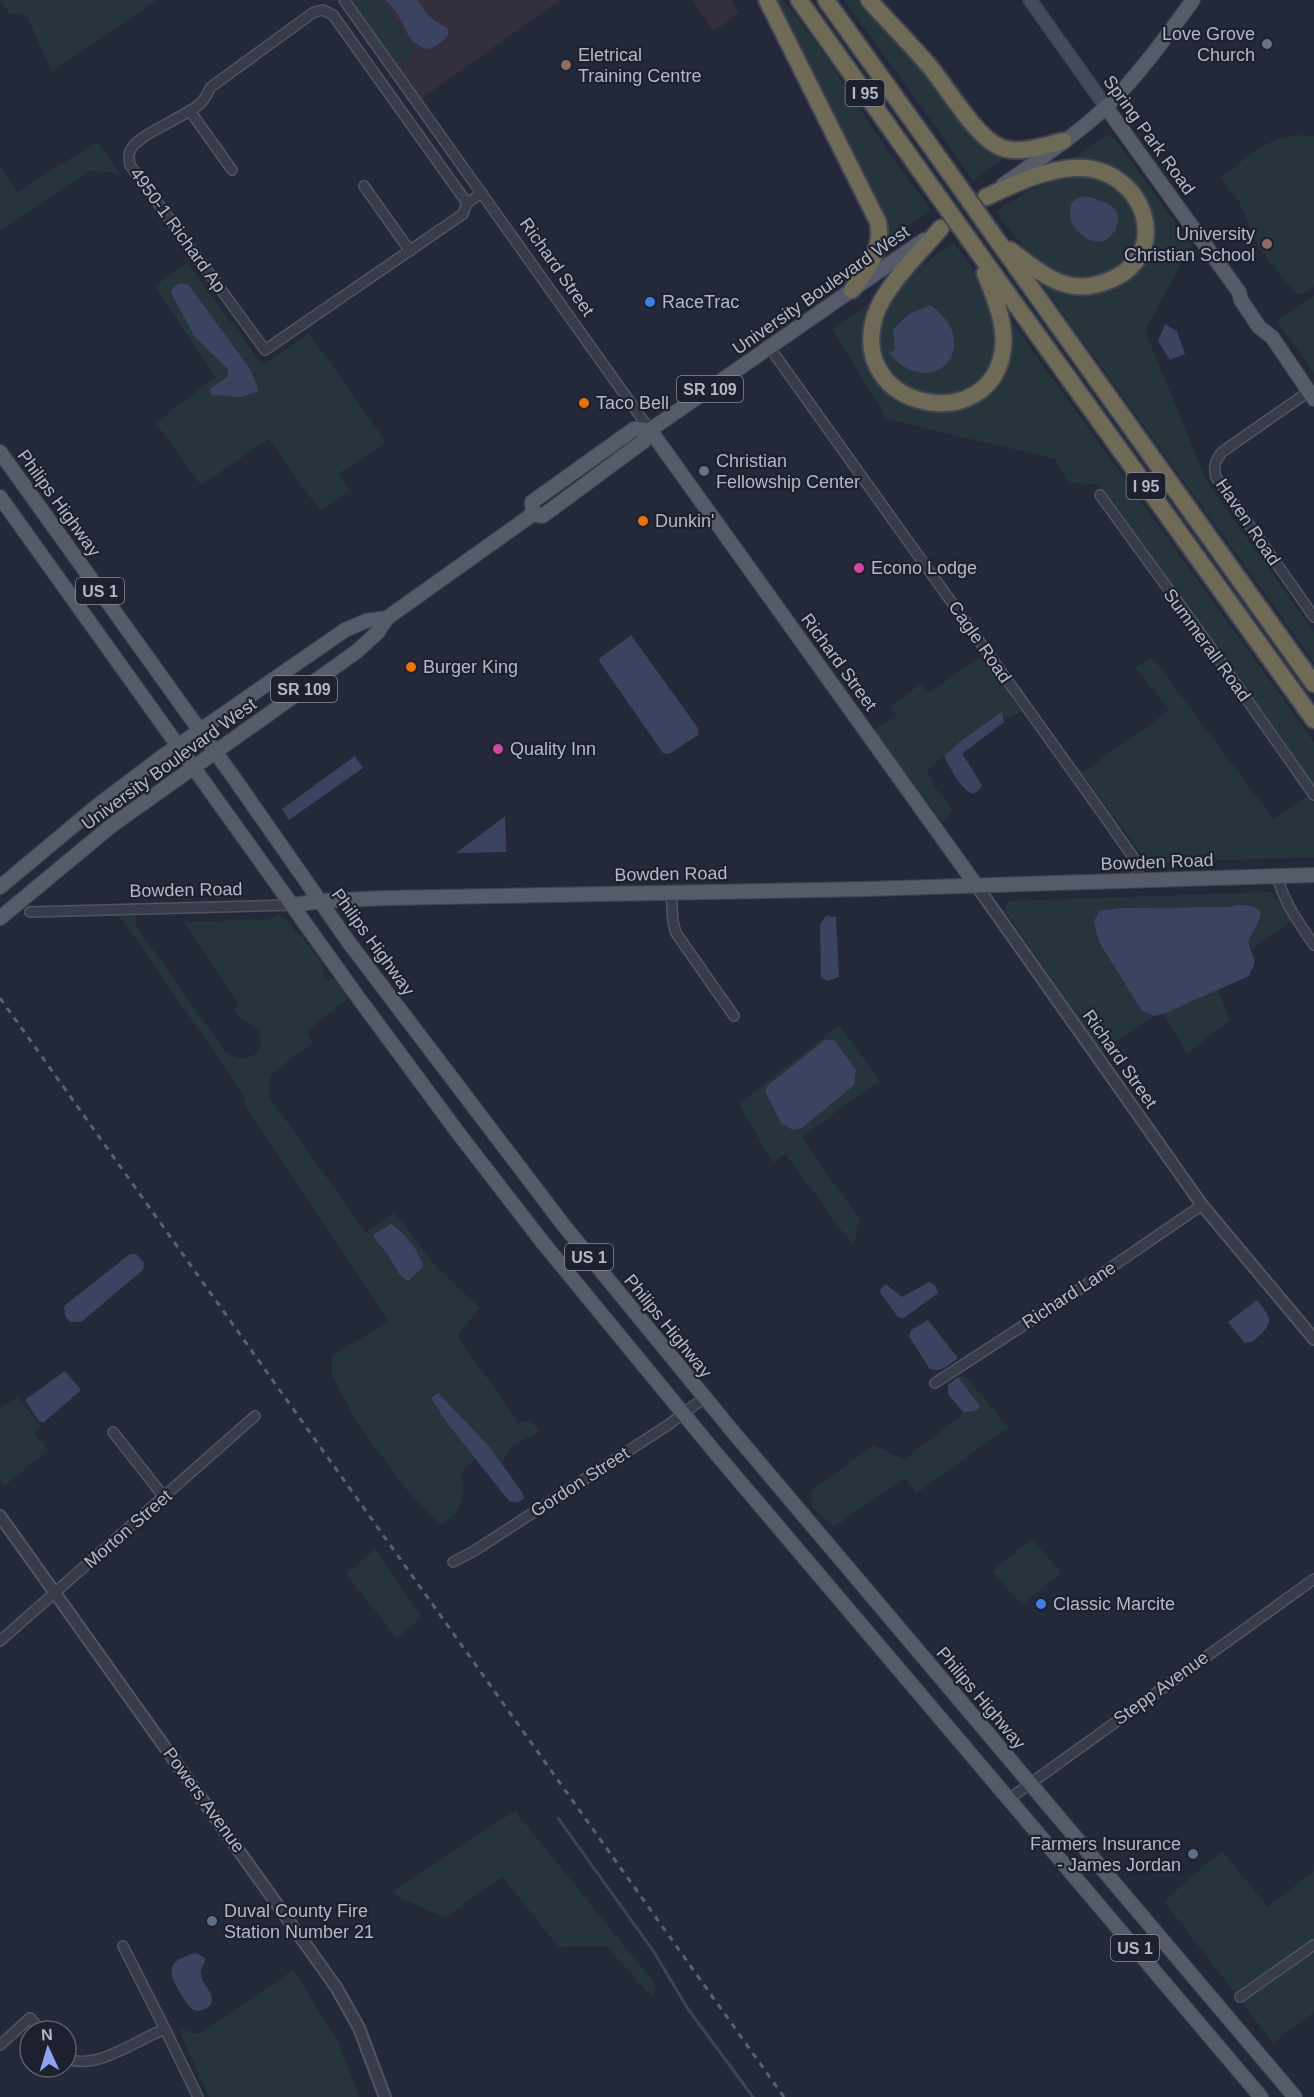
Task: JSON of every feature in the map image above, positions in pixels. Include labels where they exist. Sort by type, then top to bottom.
[{"type":"highway","points":[[767,0],[878,222],[880,240],[877,251],[852,290]]},
{"type":"highway","name":"I 95","points":[[799,0],[1314,720]]},
{"type":"highway","name":"I 95","points":[[826,0],[1314,684]]},
{"type":"highway","points":[[869,0],[930,66],[977,129],[992,143],[1011,150],[1063,141]]},
{"type":"highway","points":[[986,197],[1050,172],[1073,168],[1093,169],[1108,174],[1124,184],[1140,204],[1146,224],[1144,245],[1131,267],[1118,278],[1090,286],[1061,283],[997,240]]},
{"type":"highway","points":[[941,228],[885,297],[874,323],[872,345],[879,366],[891,384],[908,397],[941,404],[961,400],[976,394],[996,371],[1003,347],[1002,327],[996,302],[978,252]]},
{"type":"main road","name":"Spring Park Road","points":[[1030,0],[1239,292],[1240,300],[1259,327],[1272,337],[1311,395]]},
{"type":"main road","name":"University Boulevard West","points":[[0,918],[111,826],[356,652],[378,632],[387,618],[532,514],[542,516],[552,509],[644,441],[650,430],[1063,141],[1106,107],[1128,85],[1193,0]]},
{"type":"main road","name":"Richard Street","points":[[650,430],[976,885]]},
{"type":"main road","name":"Philips Highway","points":[[0,452],[350,944],[521,1172],[704,1398],[1295,2097]]},
{"type":"main road","name":"US 1","points":[[0,497],[382,1029],[501,1187],[590,1300],[1261,2097]]},
{"type":"main road","name":"University Boulevard West","points":[[0,886],[97,806],[199,730],[345,630],[366,621],[387,618]]},
{"type":"main road","name":"Bowden Road","points":[[293,905],[321,901],[1314,875]]},
{"type":"main road","points":[[501,1187],[521,1172]]},
{"type":"main road","points":[[821,1577],[841,1560]]},
{"type":"main road","points":[[855,1617],[874,1600]]},
{"type":"main road","points":[[979,1764],[999,1747]]},
{"type":"main road","points":[[1107,1915],[1127,1898]]},
{"type":"street","name":"Richard Street","points":[[344,0],[650,430]]},
{"type":"street","name":"4950-1 Richard Ap","points":[[467,203],[332,14],[318,10],[211,87],[203,102],[180,118],[169,121],[134,145],[129,154],[130,165],[265,350],[463,214],[467,203],[482,193]]},
{"type":"street","points":[[190,111],[232,170]]},
{"type":"street","points":[[364,186],[410,251]]},
{"type":"street","name":"Cagle Road","points":[[770,348],[1133,857],[1140,880]]},
{"type":"street","name":"Haven Road","points":[[1311,395],[1222,452],[1217,458],[1215,471],[1216,477],[1245,521],[1314,617]]},
{"type":"street","name":"Summerall Road","points":[[1100,495],[1314,795]]},
{"type":"street","points":[[1277,876],[1288,906],[1314,945]]},
{"type":"street","name":"Richard Street","points":[[976,885],[1202,1205],[1314,1339]]},
{"type":"street","points":[[671,892],[676,933],[734,1016]]},
{"type":"street","name":"Bowden Road","points":[[30,912],[293,905]]},
{"type":"street","name":"Richard Lane","points":[[935,1383],[1202,1205]]},
{"type":"street","name":"Gordon Street","points":[[453,1562],[474,1551],[668,1425],[704,1398]]},
{"type":"street","name":"Morton Street","points":[[0,1641],[255,1416]]},
{"type":"street","points":[[113,1432],[164,1497]]},
{"type":"street","name":"Powers Avenue","points":[[0,1516],[336,1987],[359,2028],[385,2097]]},
{"type":"street","name":"Stepp Avenue","points":[[1009,1799],[1314,1579]]},
{"type":"street","points":[[1240,1997],[1314,1945]]},
{"type":"street","points":[[123,1946],[198,2097]]},
{"type":"street","points":[[0,2044],[18,2028]]},
{"type":"street","points":[[78,2062],[99,2060],[165,2029]]},
{"type":"shaded area","points":[[0,0],[156,0],[52,72],[27,16],[10,14]]},
{"type":"shaded area","points":[[350,0],[560,0],[421,99]]},
{"type":"shaded area","points":[[350,0],[376,0],[385,6],[414,48],[408,63],[394,61]]},
{"type":"shaded area","points":[[692,0],[731,0],[739,13],[714,31]]},
{"type":"shaded area","points":[[771,0],[783,0],[818,45],[887,150],[931,210],[886,242]]},
{"type":"shaded area","points":[[844,0],[864,0],[1002,152],[1002,159],[973,181]]},
{"type":"shaded area","points":[[1109,135],[1114,138],[1191,245],[1145,331],[1207,482],[1314,632],[1314,662],[1039,280],[1074,290],[1140,265],[1144,200],[1076,161],[1075,157],[1104,136]]},
{"type":"shaded area","points":[[1296,135],[1314,136],[1314,287],[1303,294],[1295,293],[1259,248],[1239,202],[1221,177],[1265,145]]},
{"type":"shaded area","points":[[97,142],[120,173],[90,171],[0,231],[0,166],[17,192]]},
{"type":"shaded area","points":[[1074,175],[1102,176],[1131,198],[1140,235],[1128,261],[1102,278],[1079,280],[1058,274],[1027,252],[996,212],[1033,189]],"holes":[[[1086,196],[1117,222],[1113,233],[1070,218],[1069,210]]]},
{"type":"shaded area","points":[[954,243],[985,287],[998,331],[991,367],[972,388],[936,399],[896,381],[881,357],[878,330],[888,304],[906,280],[921,266]],"holes":[[[926,308],[955,353],[943,367],[889,353],[896,350],[893,329],[909,314]]]},
{"type":"shaded area","points":[[187,263],[263,366],[309,333],[386,442],[339,473],[350,490],[320,511],[269,439],[201,485],[156,423],[215,377],[155,286]],"holes":[[[189,285],[250,369],[259,391],[210,389],[228,376],[227,369]]]},
{"type":"shaded area","points":[[1314,296],[1314,373],[1277,321]]},
{"type":"shaded area","points":[[878,297],[866,343],[918,407],[944,411],[973,400],[992,385],[1009,318],[1314,742],[1314,790],[1096,484],[1068,483],[1055,459],[887,419],[832,329]]},
{"type":"shaded area","points":[[983,655],[1022,712],[1005,718],[1002,713],[961,741],[927,770],[934,786],[953,810],[943,822],[873,731],[896,715],[890,706],[921,684],[929,693]]},
{"type":"shaded area","points":[[1152,657],[1274,820],[1309,795],[1314,803],[1314,857],[1148,863],[1082,773],[1170,710],[1135,668]]},
{"type":"shaded area","points":[[1271,892],[1292,920],[1251,949],[1248,942],[1252,931],[1236,905],[1231,907],[1121,908],[1142,1011],[1154,1016],[1101,1051],[1006,912],[1009,901]]},
{"type":"shaded area","points":[[135,914],[137,927],[224,1050],[231,1056],[246,1058],[257,1052],[261,1040],[259,1032],[233,1010],[239,1005],[184,922],[273,919],[278,915],[286,919],[295,933],[300,934],[323,965],[323,975],[327,981],[336,980],[348,998],[307,1031],[312,1043],[270,1075],[270,1098],[366,1233],[394,1212],[438,1269],[480,1308],[457,1336],[519,1423],[531,1420],[539,1432],[512,1445],[502,1464],[488,1445],[437,1393],[447,1423],[475,1459],[462,1471],[462,1496],[459,1509],[440,1525],[406,1489],[357,1423],[332,1375],[332,1356],[389,1321],[245,1105],[244,1095],[119,915]],"holes":[[[402,1230],[411,1246],[422,1258],[399,1274],[388,1255],[374,1239]]]},
{"type":"shaded area","points":[[1218,990],[1230,1020],[1187,1053],[1163,1014]]},
{"type":"shaded area","points":[[840,1025],[879,1081],[801,1137],[860,1220],[853,1246],[785,1153],[773,1163],[739,1104]]},
{"type":"shaded area","points":[[958,1377],[966,1377],[1008,1427],[917,1493],[904,1478],[834,1527],[812,1506],[811,1491],[874,1445],[904,1460],[964,1413],[969,1413],[980,1406]]},
{"type":"shaded area","points":[[17,1397],[41,1427],[34,1433],[48,1450],[3,1487],[0,1477],[0,1408]]},
{"type":"shaded area","points":[[1032,1539],[1061,1573],[1022,1605],[992,1571]]},
{"type":"shaded area","points":[[375,1549],[422,1617],[397,1638],[346,1574]]},
{"type":"shaded area","points":[[515,1811],[655,1984],[654,1999],[606,1946],[559,1947],[502,1876],[445,1918],[391,1893]]},
{"type":"shaded area","points":[[1222,1851],[1268,1907],[1314,1871],[1314,2012],[1273,2043],[1164,1901]]},
{"type":"shaded area","points":[[293,1970],[338,2041],[359,2097],[209,2097],[179,2029],[198,2034]]},
{"type":"water","points":[[385,0],[418,0],[428,16],[448,29],[447,36],[430,49],[418,45],[410,37],[397,13]]},
{"type":"water","points":[[1086,196],[1105,202],[1118,214],[1115,230],[1109,238],[1103,241],[1085,238],[1072,223],[1071,206],[1076,200]]},
{"type":"water","points":[[181,283],[189,285],[250,369],[259,391],[242,397],[211,395],[210,389],[228,376],[227,368],[195,337],[171,293],[173,287]]},
{"type":"water","points":[[930,305],[947,321],[954,337],[954,352],[947,364],[936,371],[921,373],[905,367],[889,353],[895,350],[893,329],[909,314]]},
{"type":"water","points":[[1165,324],[1177,331],[1185,354],[1170,360],[1158,341]]},
{"type":"water","points":[[631,635],[698,728],[698,735],[669,754],[663,753],[599,661]]},
{"type":"water","points":[[1002,712],[1004,722],[963,753],[982,785],[973,794],[960,783],[944,756]]},
{"type":"water","points":[[355,756],[363,768],[289,820],[282,809]]},
{"type":"water","points":[[504,817],[506,852],[456,853]]},
{"type":"water","points":[[1236,905],[1256,908],[1260,911],[1259,920],[1248,942],[1255,962],[1249,976],[1154,1016],[1142,1011],[1099,942],[1094,921],[1099,911],[1121,908],[1231,907]]},
{"type":"water","points":[[826,916],[836,917],[839,977],[827,981],[821,977],[820,924]]},
{"type":"water","points":[[825,1040],[834,1040],[856,1070],[854,1085],[802,1128],[793,1130],[781,1123],[765,1091],[767,1086]]},
{"type":"water","points":[[391,1224],[411,1243],[422,1262],[423,1267],[408,1281],[399,1274],[388,1255],[374,1238],[374,1234]]},
{"type":"water","points":[[130,1254],[136,1254],[144,1263],[143,1270],[81,1322],[70,1322],[65,1316],[64,1306]]},
{"type":"water","points":[[929,1282],[935,1285],[938,1293],[904,1318],[898,1317],[879,1291],[885,1284],[902,1297]]},
{"type":"water","points":[[1257,1300],[1267,1314],[1269,1323],[1258,1337],[1245,1343],[1228,1322]]},
{"type":"water","points":[[928,1320],[957,1357],[947,1366],[937,1370],[929,1368],[909,1336],[911,1330]]},
{"type":"water","points":[[65,1371],[81,1390],[43,1423],[38,1420],[25,1400]]},
{"type":"water","points":[[958,1377],[980,1406],[977,1410],[964,1413],[948,1394],[948,1385]]},
{"type":"water","points":[[438,1393],[488,1445],[522,1492],[524,1498],[522,1500],[509,1501],[447,1423],[431,1398]]},
{"type":"water","points":[[196,1953],[205,1958],[201,1975],[212,1996],[211,2004],[199,2011],[187,2004],[172,1974],[174,1964],[178,1960]]},
{"type":"waterway","points":[[558,1818],[654,1952],[688,2009],[753,2097]]},
{"type":"railway","points":[[0,998],[784,2097]]},
{"type":"place","name":"Love Grove Church","points":[[1267,44]]},
{"type":"place","name":"Eletrical Training Centre","points":[[566,65]]},
{"type":"place","name":"University Christian School","points":[[1267,244]]},
{"type":"place","name":"RaceTrac","points":[[650,302]]},
{"type":"place","name":"Taco Bell","points":[[584,403]]},
{"type":"place","name":"Christian Fellowship Center","points":[[704,471]]},
{"type":"place","name":"Dunkin'","points":[[643,521]]},
{"type":"place","name":"Econo Lodge","points":[[859,568]]},
{"type":"place","name":"Burger King","points":[[411,667]]},
{"type":"place","name":"Quality Inn","points":[[498,749]]},
{"type":"place","name":"Classic Marcite","points":[[1041,1604]]},
{"type":"place","name":"Farmers Insurance - James Jordan","points":[[1193,1854]]},
{"type":"place","name":"Duval County Fire Station Number 21","points":[[212,1921]]}]
